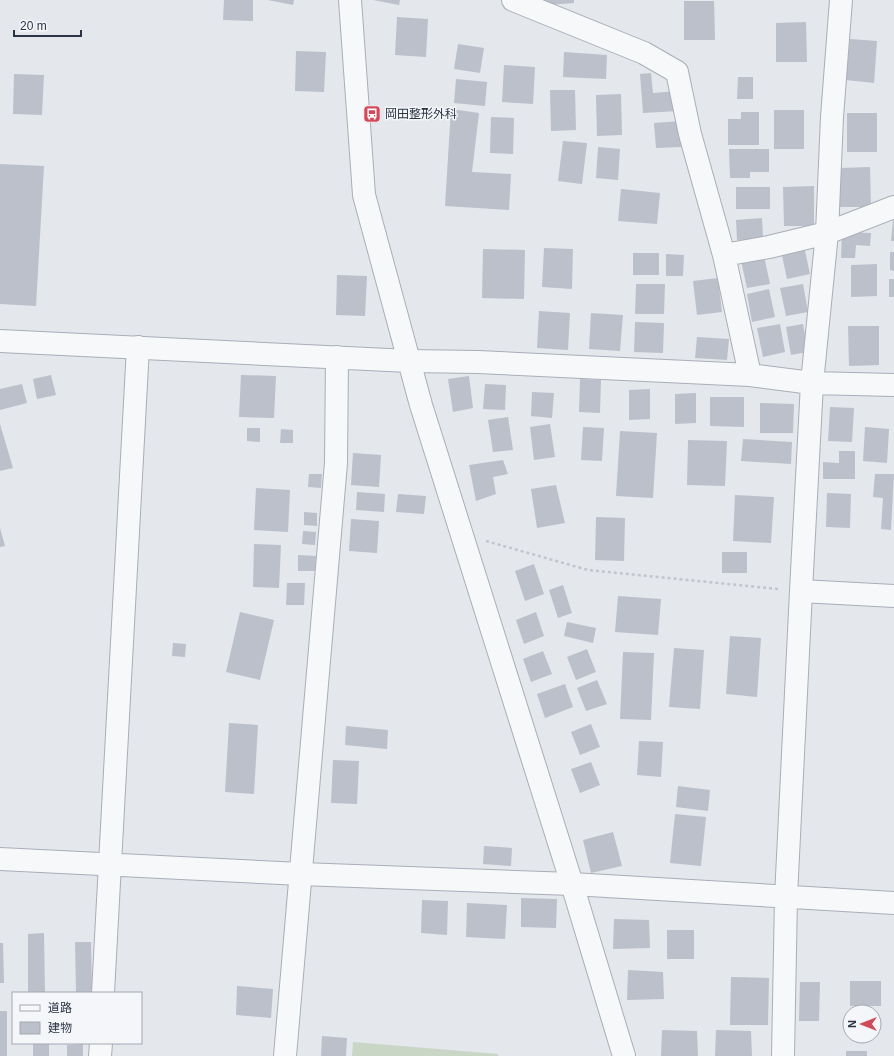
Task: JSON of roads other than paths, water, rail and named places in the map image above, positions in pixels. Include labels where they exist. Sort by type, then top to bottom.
[{"type":"street","points":[[350,0],[364,195],[422,405],[572,884],[624,1056]]},
{"type":"street","points":[[513,0],[644,53],[677,72],[690,134],[724,255],[750,375]]},
{"type":"street","points":[[783,1056],[786,897],[812,383],[827,232],[832,117],[841,0]]},
{"type":"street","points":[[724,255],[769,247],[827,232],[894,207]]},
{"type":"street","points":[[0,340],[337,356],[409,361],[478,362],[750,375],[812,383],[894,385]]},
{"type":"street","points":[[103,992],[138,347]]},
{"type":"street","points":[[285,1056],[336,463],[337,356]]},
{"type":"street","points":[[801,591],[894,596]]},
{"type":"street","points":[[0,859],[301,874],[572,884],[894,903]]},
{"type":"street","points":[[100,1056],[101,1044]]},
{"type":"place","name":"岡田整形外科","points":[[372,114]]}]
